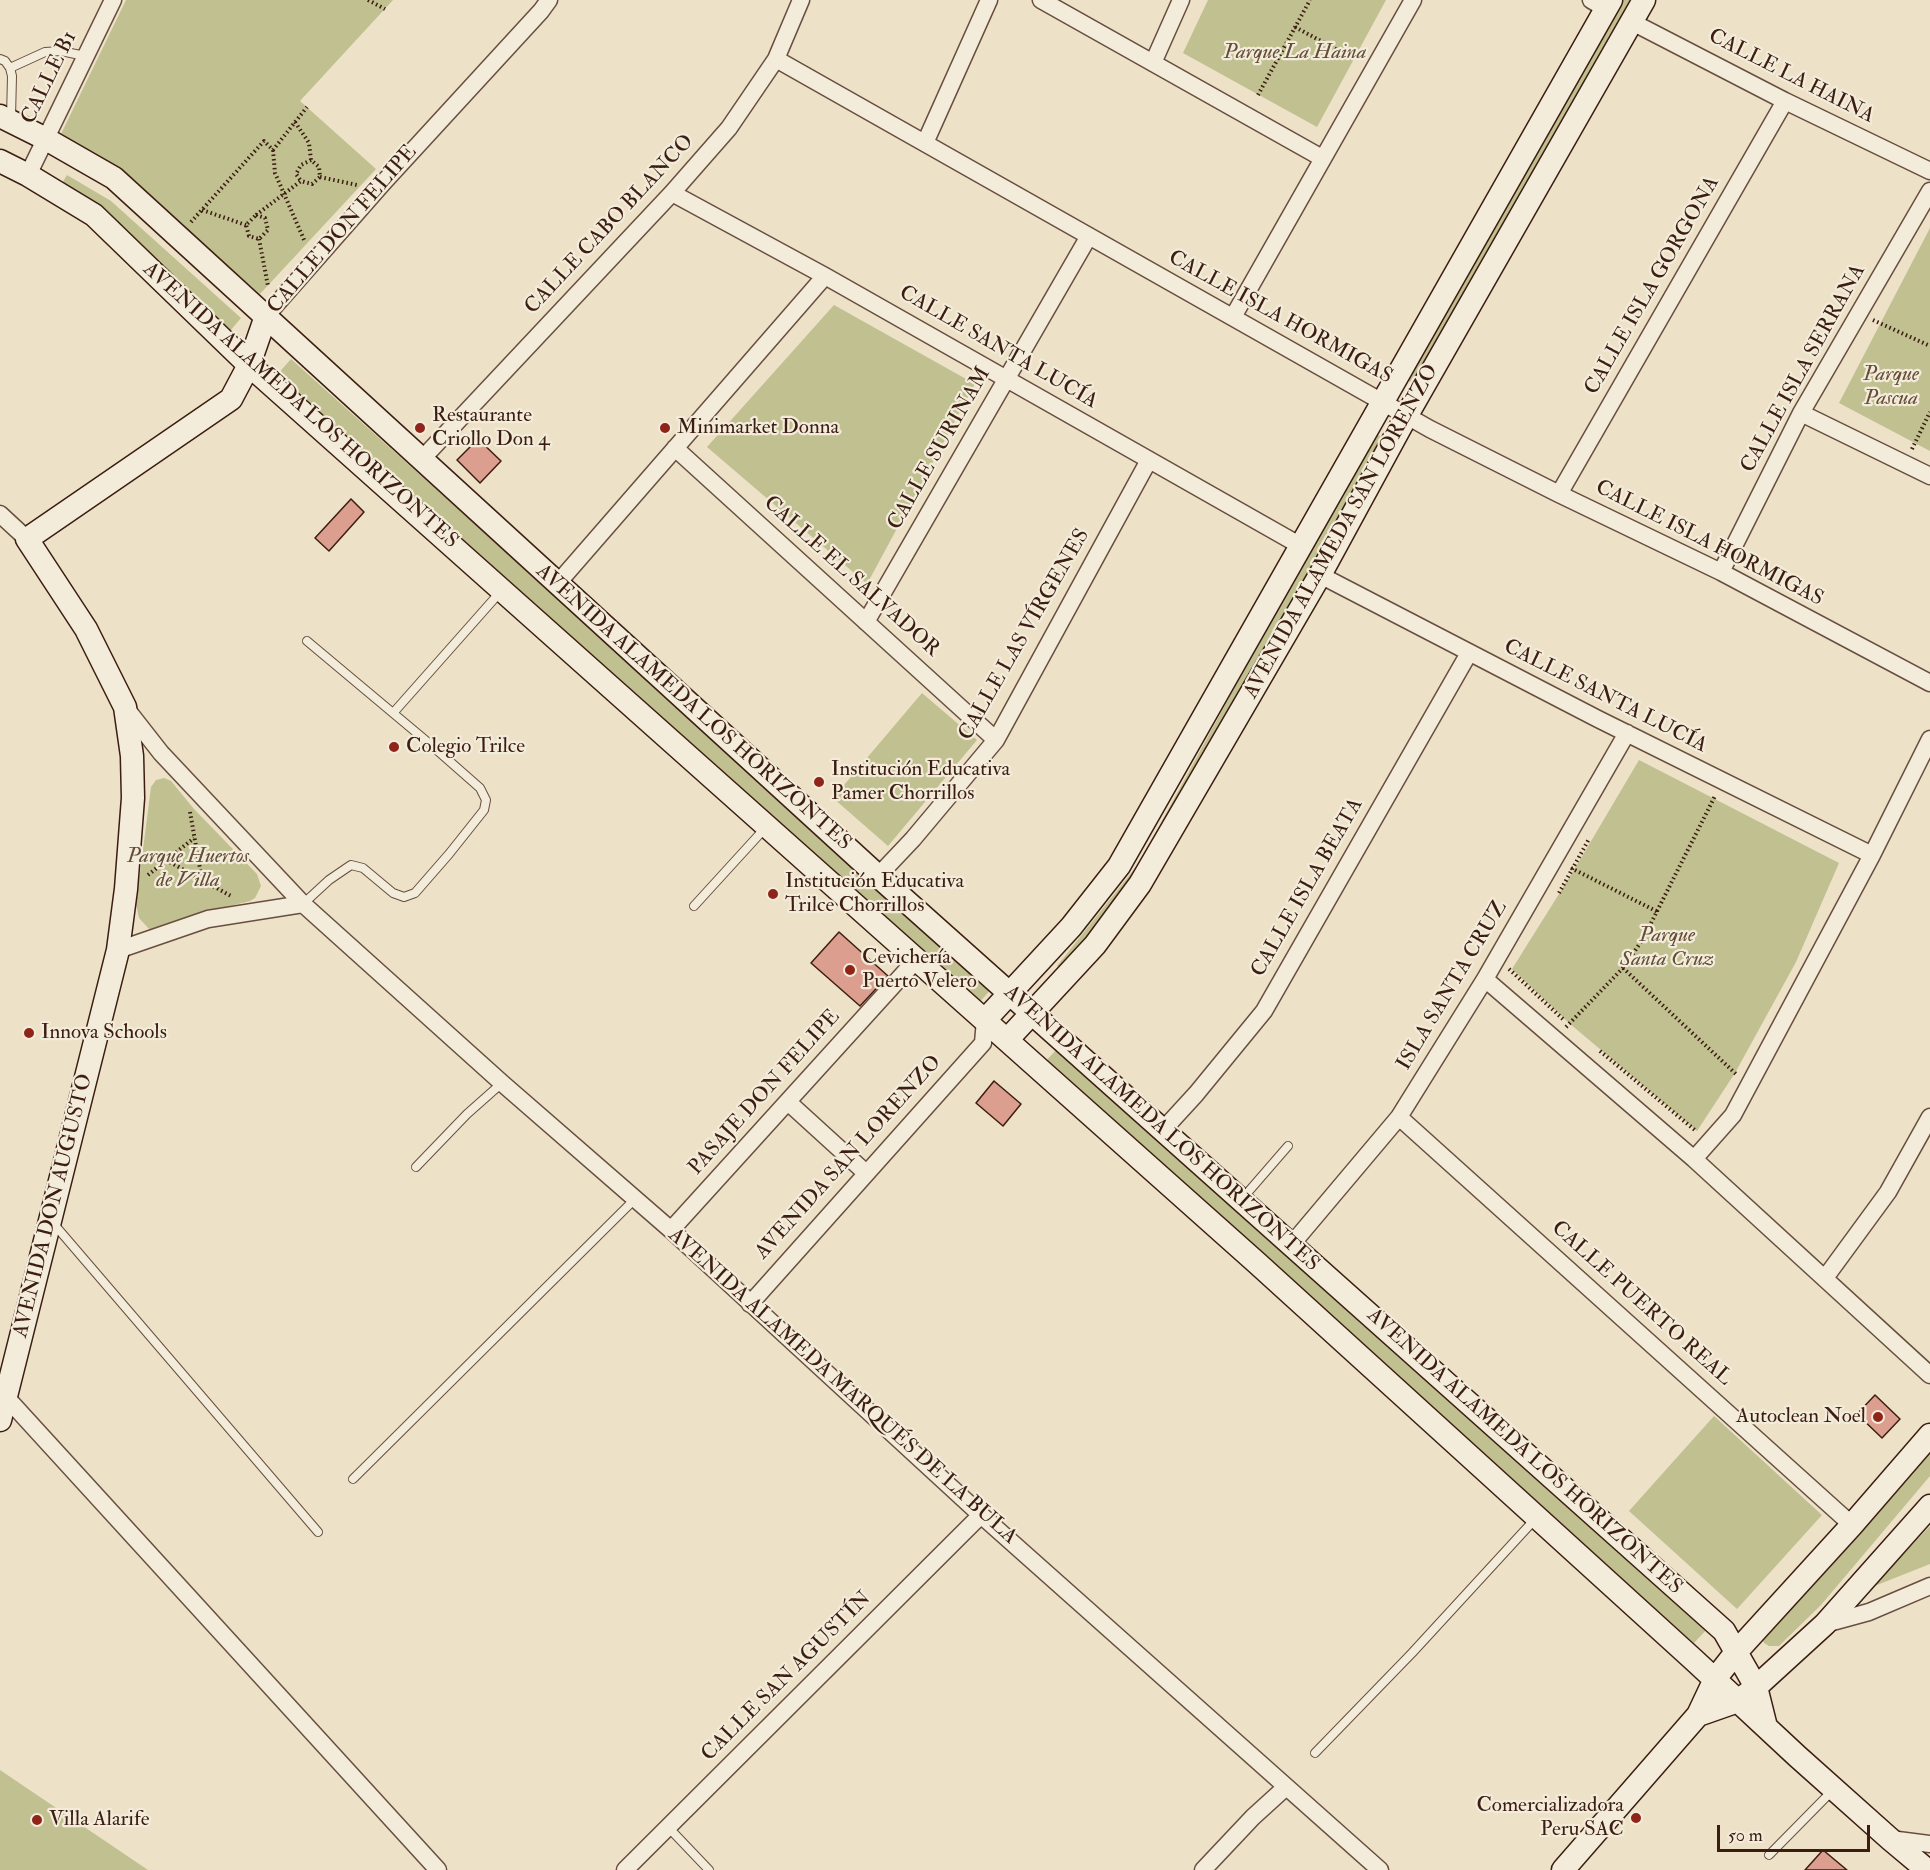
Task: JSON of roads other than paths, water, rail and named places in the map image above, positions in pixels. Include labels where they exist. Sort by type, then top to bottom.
[{"type":"main road","name":"AVENIDA ALAMEDA SAN LORENZO","points":[[1007,1040],[1095,945],[1140,884],[1320,575],[1407,415],[1644,0]]},
{"type":"main road","name":"AVENIDA ALAMEDA SAN LORENZO","points":[[985,1020],[1071,927],[1119,866],[1382,402],[1603,3]]},
{"type":"main road","name":"AVENIDA ALAMEDA LOS HORIZONTES","points":[[6,119],[114,178],[273,309],[422,459],[557,584],[878,876],[1724,1631],[1756,1687],[1766,1727]]},
{"type":"main road","name":"AVENIDA ALAMEDA LOS HORIZONTES","points":[[0,161],[28,175],[94,215],[249,365],[1285,1288],[1834,1789],[1927,1870]]},
{"type":"main road","name":"CALLE DON FELIPE","points":[[27,539],[231,399],[249,365],[273,309]]},
{"type":"main road","name":"AVENIDA ALAMEDA MARQUÉS DE LA BULA","points":[[27,539],[86,629],[125,707]]},
{"type":"main road","name":"AVENIDA DON AUGUSTO","points":[[0,1420],[118,950],[126,890],[133,798],[132,756],[125,707]]},
{"type":"main road","points":[[1563,1870],[1698,1715],[1715,1679],[1737,1651],[1930,1436]]},
{"type":"main road","points":[[1698,1715],[1738,1701],[1756,1687],[1825,1624],[1930,1506]]},
{"type":"street","name":"CALLE B1","points":[[28,175],[113,0]]},
{"type":"street","name":"CALLE DON FELIPE","points":[[273,309],[383,183],[549,0]]},
{"type":"street","name":"CALLE CABO BLANCO","points":[[422,459],[672,193],[729,128],[776,59],[801,0]]},
{"type":"street","points":[[925,143],[989,0]]},
{"type":"street","points":[[1041,0],[1322,158]]},
{"type":"street","points":[[1154,63],[1181,0]]},
{"type":"street","points":[[1233,317],[1413,0]]},
{"type":"street","name":"CALLE LA HAINA","points":[[1632,22],[1785,101],[1930,171]]},
{"type":"street","name":"CALLE ISLA HORMIGAS","points":[[776,59],[1382,402],[1559,494],[1721,572],[1930,683]]},
{"type":"street","name":"CALLE ISLA GORGONA","points":[[1559,494],[1785,101]]},
{"type":"street","name":"CALLE ISLA SERRANA","points":[[1721,572],[1801,413],[1930,191]]},
{"type":"street","name":"CALLE SANTA LUCÍA","points":[[672,193],[825,276],[1301,546]]},
{"type":"street","name":"CALLE SURINAM","points":[[866,622],[1089,236]]},
{"type":"street","points":[[557,584],[825,276]]},
{"type":"street","points":[[1801,413],[1930,476]]},
{"type":"street","name":"CALLE EL SALVADOR","points":[[675,448],[996,740]]},
{"type":"street","name":"CALLE LAS VÍRGENES","points":[[878,876],[996,740],[1149,460]]},
{"type":"street","name":"AVENIDA ALAMEDA MARQUÉS DE LA BULA","points":[[0,513],[27,539]]},
{"type":"street","name":"CALLE SANTA LUCÍA","points":[[1320,575],[1627,734],[1872,855]]},
{"type":"street","name":"CALLE ISLA BEATA","points":[[1163,1130],[1196,1094],[1264,1011],[1469,653]]},
{"type":"street","name":"AVENIDA ALAMEDA MARQUÉS DE LA BULA","points":[[125,707],[161,753],[303,904],[502,1083],[671,1230],[981,1515],[1380,1870]]},
{"type":"street","name":"ISLA SANTA CRUZ","points":[[1292,1244],[1399,1117],[1497,959],[1627,734]]},
{"type":"street","points":[[1694,1158],[1733,1116],[1872,855],[1930,740]]},
{"type":"street","points":[[118,950],[188,925],[237,913],[303,904]]},
{"type":"street","name":"PASAJE DON FELIPE","points":[[671,1230],[917,959]]},
{"type":"street","points":[[1485,979],[1694,1158],[1930,1375]]},
{"type":"street","points":[[985,1020],[983,1043],[1007,1040]]},
{"type":"street","name":"AVENIDA SAN LORENZO","points":[[750,1304],[983,1043]]},
{"type":"street","points":[[788,1102],[866,1173]]},
{"type":"street","name":"CALLE PUERTO REAL","points":[[1399,1117],[1852,1525]]},
{"type":"street","points":[[1825,1278],[1888,1192],[1930,1117]]},
{"type":"street","points":[[6,1396],[438,1870]]},
{"type":"street","name":"CALLE SAN AGUSTÍN","points":[[625,1870],[981,1515]]},
{"type":"street","points":[[1825,1624],[1869,1612],[1930,1586]]},
{"type":"street","points":[[1203,1870],[1253,1817],[1286,1787]]},
{"type":"street","points":[[1890,1839],[1930,1844]]},
{"type":"lane","points":[[10,68],[45,52],[61,51],[85,56]]},
{"type":"lane","points":[[0,59],[5,61],[10,68],[12,76],[6,119]]},
{"type":"lane","points":[[394,712],[502,590]]},
{"type":"lane","points":[[303,904],[329,880],[351,865],[363,868],[393,893],[404,897],[415,893],[484,810],[486,800],[480,788],[394,712],[307,641]]},
{"type":"lane","points":[[694,906],[767,826]]},
{"type":"lane","points":[[416,1167],[467,1114],[502,1083]]},
{"type":"lane","points":[[1241,1200],[1287,1146]]},
{"type":"lane","points":[[353,1479],[635,1199]]},
{"type":"lane","points":[[50,1221],[318,1532]]},
{"type":"lane","points":[[1315,1753],[1412,1653],[1537,1517]]},
{"type":"lane","points":[[1769,1855],[1834,1789]]},
{"type":"lane","points":[[668,1827],[709,1870]]},
{"type":"place","name":"Restaurante Criollo Don 4","points":[[420,428]]},
{"type":"place","name":"Minimarket Donna","points":[[665,428]]},
{"type":"place","name":"Colegio Trilce","points":[[394,747]]},
{"type":"place","name":"Institución Educativa Pamer Chorrillos","points":[[819,782]]},
{"type":"place","name":"Institución Educativa Trilce Chorrillos","points":[[773,894]]},
{"type":"place","name":"Cevichería Puerto Velero","points":[[850,970]]},
{"type":"place","name":"Innova Schools","points":[[29,1033]]},
{"type":"place","name":"Autoclean Noel","points":[[1878,1417]]},
{"type":"place","name":"Comercializadora Peru SAC","points":[[1636,1818]]},
{"type":"place","name":"Villa Alarife","points":[[37,1820]]},
{"type":"park label","name":"Parque La Haina","points":[[1295,53]]},
{"type":"park label","name":"Parque Pascua","points":[[1891,387]]},
{"type":"park label","name":"Parque Huertos de Villa","points":[[188,869]]},
{"type":"park label","name":"Parque Santa Cruz","points":[[1667,948]]}]
